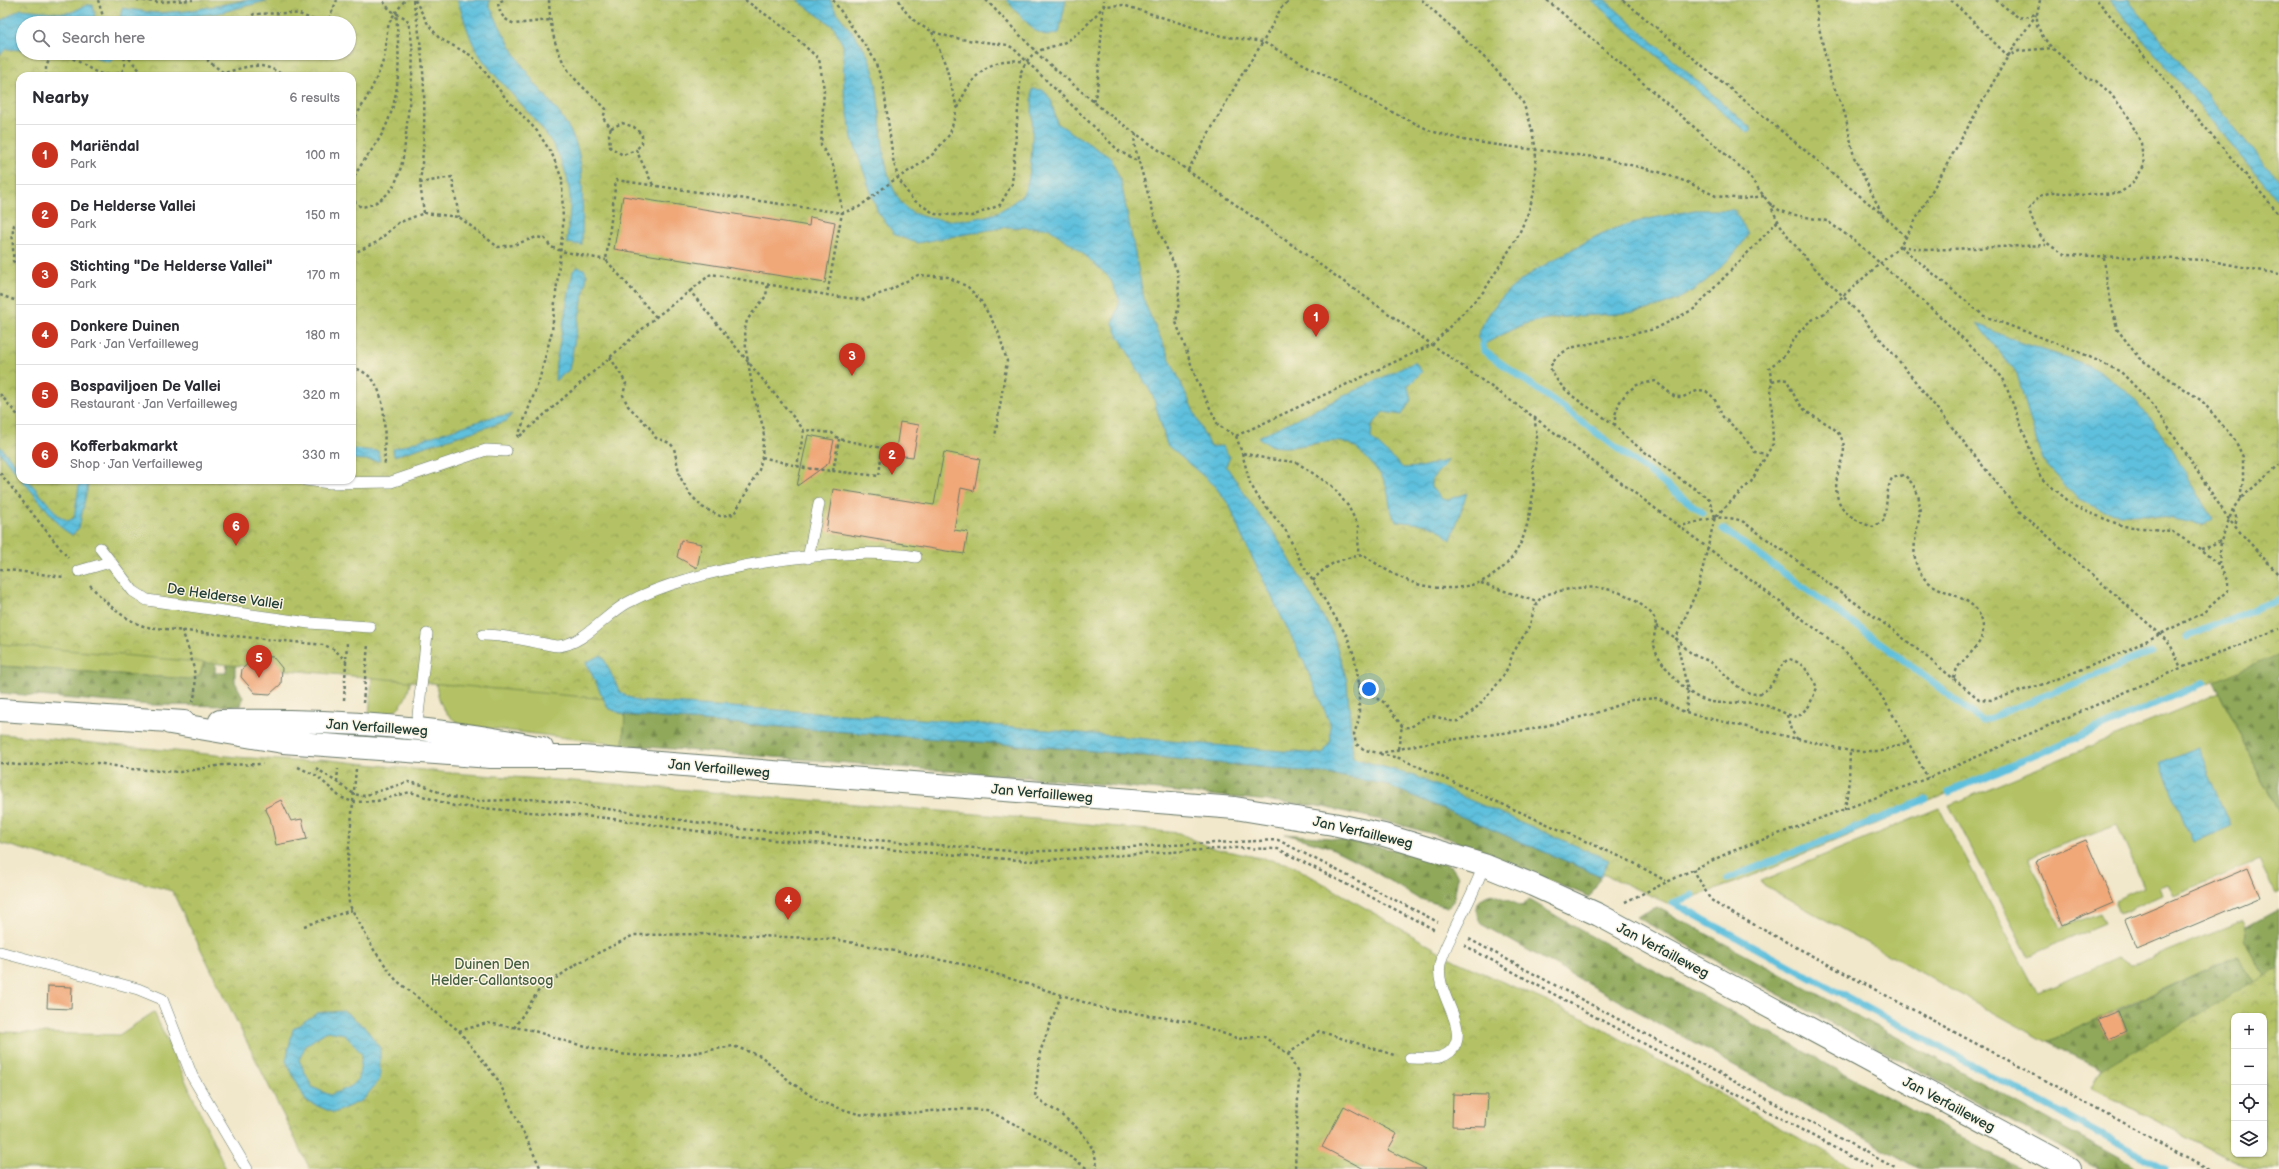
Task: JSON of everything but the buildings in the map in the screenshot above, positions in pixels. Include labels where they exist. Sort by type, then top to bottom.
[{"type":"street","name":"Jan Verfailleweg","points":[[0,710],[179,722],[284,720],[416,729],[494,738],[582,757]]},
{"type":"street","name":"Jan Verfailleweg","points":[[179,722],[283,742],[491,757],[582,757],[1235,808],[1362,830],[1433,848],[1484,865],[1599,915],[2070,1169]]},
{"type":"lane","points":[[356,483],[391,482],[486,450],[506,452]]},
{"type":"lane","points":[[808,558],[819,504]]},
{"type":"lane","name":"De Helderse Vallei","points":[[100,548],[133,591],[147,600],[309,623],[370,627]]},
{"type":"lane","points":[[483,635],[495,635],[558,646],[576,640],[627,603],[681,581],[730,569],[808,558],[896,553],[916,557]]},
{"type":"lane","points":[[75,575],[110,562]]},
{"type":"lane","points":[[414,751],[427,634]]},
{"type":"lane","points":[[1410,1058],[1442,1058],[1450,1053],[1456,1043],[1456,1027],[1439,980],[1440,964],[1452,934],[1484,865]]},
{"type":"lane","points":[[0,952],[138,989],[162,999],[192,1076],[247,1169]]},
{"type":"path","points":[[98,0],[103,16]]},
{"type":"path","points":[[137,0],[193,0]]},
{"type":"path","points":[[330,16],[337,0]]},
{"type":"path","points":[[356,203],[361,207],[370,206],[376,203],[396,182],[405,148],[412,89],[411,30],[407,19],[390,10],[382,0]]},
{"type":"path","points":[[356,116],[383,61],[388,21],[405,0]]},
{"type":"path","points":[[414,0],[422,65],[425,124],[420,183],[424,213]]},
{"type":"path","points":[[414,0],[438,38],[472,56],[545,142],[562,179],[564,208],[552,331],[539,381],[518,438]]},
{"type":"path","points":[[503,0],[498,3],[500,13],[504,18],[516,24],[550,20]]},
{"type":"path","points":[[549,0],[553,39],[563,62],[575,80],[606,109],[603,118],[611,128]]},
{"type":"path","points":[[745,0],[786,29],[819,59],[824,89],[821,146],[832,162],[838,182],[842,213],[828,295]]},
{"type":"path","points":[[833,0],[873,57],[883,82],[893,159],[898,178],[912,199],[935,214],[972,216],[1000,205],[1012,184],[1021,72],[1025,62],[1035,51],[1072,38],[1104,6],[1123,5],[1221,36],[1263,42],[1390,112],[1431,131],[1463,140],[1602,158],[1659,172],[1687,182],[1716,196],[1742,199],[1764,196]]},
{"type":"path","points":[[899,0],[909,18],[932,32],[951,37],[1008,45],[1118,151],[1139,162]]},
{"type":"path","points":[[986,0],[1035,51],[1093,102],[1535,418],[1707,546],[1857,662],[1880,694],[1928,778]]},
{"type":"path","points":[[1093,102],[1097,91],[1104,0]]},
{"type":"path","points":[[1188,170],[1241,76],[1263,42],[1281,8],[1290,0]]},
{"type":"path","points":[[1236,436],[1433,344],[1484,291],[1518,236],[1534,193],[1536,150],[1526,110],[1515,90],[1463,36],[1422,0]]},
{"type":"path","points":[[1547,0],[1746,172],[1812,266],[1843,296],[1899,361],[2019,511],[2159,633],[2170,646],[2181,668]]},
{"type":"path","points":[[1623,0],[1883,215],[1906,238]]},
{"type":"path","points":[[1816,0],[1818,23],[1830,77],[1845,114],[1854,157],[1883,215]]},
{"type":"path","points":[[1951,0],[2008,56]]},
{"type":"path","points":[[1996,0],[2019,18],[2037,14]]},
{"type":"path","points":[[2040,0],[2037,14],[2037,25],[2043,37],[2052,48],[2088,79],[2096,80],[2127,114],[2141,143],[2144,166],[2133,184],[2120,193],[2084,195],[2052,192],[2039,196],[2029,209],[2033,223],[2046,245]]},
{"type":"path","points":[[2097,0],[2279,214]]},
{"type":"path","points":[[356,173],[384,130],[397,92],[400,54],[396,12]]},
{"type":"path","points":[[252,16],[254,14],[288,13],[304,16]]},
{"type":"path","points":[[1686,713],[1688,691],[1676,638],[1698,588],[1715,517],[1751,482],[1773,444],[1772,381],[1769,368],[1784,356],[1798,333],[1810,320],[1825,313],[1879,262],[1900,246],[1906,238],[2008,56],[2037,14]]},
{"type":"path","points":[[932,32],[946,66],[957,108]]},
{"type":"path","points":[[2008,56],[2019,51],[2052,48]]},
{"type":"path","points":[[46,72],[46,67],[49,60]]},
{"type":"path","points":[[73,60],[99,72]]},
{"type":"path","points":[[122,72],[125,64],[125,60]]},
{"type":"path","points":[[130,60],[141,72]]},
{"type":"path","points":[[208,60],[216,69],[222,72]]},
{"type":"path","points":[[606,260],[616,180],[842,213],[859,206],[891,182],[933,154],[950,134],[963,93],[978,73],[1001,60],[1025,62]]},
{"type":"path","points":[[227,72],[247,66],[259,65],[270,67],[278,72]]},
{"type":"path","points":[[622,123],[634,127],[642,135],[642,143],[636,150],[623,155],[610,146],[609,134],[611,128],[622,123]]},
{"type":"path","points":[[1136,133],[1134,143],[1158,229],[1178,273],[1179,302],[1176,322],[1196,378],[1218,425],[1236,436],[1250,483],[1258,497],[1286,531],[1300,562],[1346,636],[1354,655],[1358,683],[1358,719],[1354,734],[1356,744],[1365,750],[1406,762],[1632,862],[1666,882]]},
{"type":"path","points":[[636,150],[653,185]]},
{"type":"path","points":[[420,183],[452,177],[459,217]]},
{"type":"path","points":[[1769,203],[1790,214],[1827,220],[1879,262],[1944,320],[2003,378],[2041,478],[2077,508],[2123,526],[2170,531],[2200,549],[2220,565]]},
{"type":"path","points":[[356,252],[377,242],[398,223],[424,213],[459,217],[498,247],[512,245],[537,237],[545,239],[551,247],[561,251],[606,260],[656,317]]},
{"type":"path","points":[[1715,517],[1709,499],[1642,450],[1615,425],[1571,394],[1554,378],[1550,367],[1556,357],[1570,348],[1655,329],[1694,309],[1779,220]]},
{"type":"path","points":[[16,224],[14,225],[12,234],[14,247],[13,261],[16,264]]},
{"type":"path","points":[[1900,246],[1926,250],[2046,245],[2066,255],[2104,258],[2206,260],[2279,274]]},
{"type":"path","points":[[1900,246],[1984,316],[2077,351],[2121,372],[2154,406],[2230,521],[2279,575]]},
{"type":"path","points":[[2104,258],[2106,284],[2117,329],[2139,358],[2202,401],[2235,440],[2243,457],[2243,480],[2240,500]]},
{"type":"path","points":[[506,452],[518,438],[656,317],[711,274],[863,300],[888,291],[918,274],[948,277],[968,287],[981,301],[998,331],[1007,361],[995,438]]},
{"type":"path","points":[[610,357],[626,383],[623,395],[628,406],[649,427],[656,438],[670,442],[674,448],[680,477],[690,494],[702,507],[720,516],[734,514],[759,470],[762,456],[764,430],[754,397],[746,350],[748,320],[766,296],[768,283]]},
{"type":"path","points":[[690,291],[804,430],[832,433],[839,439],[882,448],[880,476],[797,466],[762,456]]},
{"type":"path","points":[[0,295],[16,301]]},
{"type":"path","points":[[356,368],[373,380],[383,404],[385,472],[391,482]]},
{"type":"path","points":[[1772,381],[1781,379],[1787,380],[1797,401],[1806,411],[1834,427],[1843,443],[1844,459],[1839,468],[1837,491],[1843,511],[1851,517],[1873,527],[1883,521],[1886,511],[1888,486],[1892,478],[1904,475],[1912,482],[1919,494],[1920,506],[1914,559],[1920,574],[1935,588],[1951,594],[1976,608],[1982,621],[1982,633],[1974,652],[1958,667],[1953,678]]},
{"type":"path","points":[[1615,425],[1615,415],[1619,403],[1626,392],[1637,385],[1655,381],[1675,397],[1683,397],[1699,390],[1706,391],[1714,398],[1723,418],[1741,434],[1756,452],[1766,454]]},
{"type":"path","points":[[0,394],[16,413]]},
{"type":"path","points":[[1313,581],[1327,566],[1338,560],[1364,555],[1379,566],[1417,584],[1447,588],[1469,587],[1481,582],[1499,571],[1515,554],[1523,536],[1533,497],[1533,461],[1537,438],[1535,418]]},
{"type":"path","points":[[797,466],[804,430]]},
{"type":"path","points":[[833,471],[839,439]]},
{"type":"path","points":[[1242,453],[1268,459],[1296,462],[1332,486],[1348,506],[1359,527],[1358,556]]},
{"type":"path","points":[[1680,526],[1715,517],[1732,518],[1742,521],[1892,630],[1979,699],[1991,700],[2047,683],[2105,660],[2203,613],[2222,598],[2228,590],[2228,582],[2220,565],[2220,541],[2230,521],[2233,509],[2240,500],[2279,466]]},
{"type":"path","points":[[2233,509],[2237,519],[2235,526]]},
{"type":"path","points":[[2200,549],[2212,546],[2220,541]]},
{"type":"path","points":[[0,569],[75,575]]},
{"type":"path","points":[[1481,582],[1537,602]]},
{"type":"path","points":[[1402,726],[1411,727],[1424,717],[1433,716],[1445,720],[1458,721],[1469,714],[1502,680],[1514,651],[1530,624],[1537,602],[1546,595],[1556,592],[1599,587],[1620,592],[1636,601],[1654,617],[1656,626],[1654,644],[1661,660],[1688,691],[1703,701],[1763,704],[1787,715],[1798,716],[1810,706],[1817,688],[1808,671],[1796,661],[1789,659],[1782,663],[1771,686],[1760,693],[1749,693],[1725,675],[1714,664],[1692,654],[1676,638],[1656,626]]},
{"type":"path","points":[[1599,915],[1730,852],[1928,778],[2181,668],[2279,629]]},
{"type":"path","points":[[179,722],[196,694],[195,667],[182,630]]},
{"type":"path","points":[[341,724],[346,660]]},
{"type":"path","points":[[1358,683],[1364,691],[1385,702],[1402,726],[1398,749]]},
{"type":"path","points":[[1379,753],[1420,744],[1533,729],[1593,714],[1632,700],[1658,698],[1686,713],[1850,751],[1881,751],[1908,742]]},
{"type":"path","points":[[1787,715],[1791,730],[1798,740]]},
{"type":"path","points":[[1845,810],[1850,751]]},
{"type":"path","points":[[0,763],[18,765],[97,763],[132,770],[180,772],[223,765],[270,764]]},
{"type":"path","points":[[291,764],[317,776],[340,797],[353,802],[377,801],[410,792],[454,806],[607,818],[738,837],[1031,861],[1234,848],[1278,849],[1452,934],[1873,1169]]},
{"type":"path","points":[[337,783],[354,794],[363,796],[408,782],[423,785],[450,798],[479,801],[542,799],[741,829],[1024,852],[1278,840],[1452,934],[1897,1169]]},
{"type":"path","points":[[354,794],[347,868],[349,904],[374,950],[396,980],[460,1031],[498,1080],[541,1169]]},
{"type":"path","points":[[1694,869],[1710,898],[1721,907],[2210,1169]]},
{"type":"path","points":[[304,926],[352,910]]},
{"type":"path","points":[[514,1028],[538,990],[578,963],[634,935],[710,934],[834,939],[971,966],[1102,1008],[1191,1022],[1239,1039],[1263,1036],[1288,1054],[1299,1075],[1295,1169]]},
{"type":"path","points":[[1061,995],[1040,1052],[1035,1098],[1076,1126],[1096,1156],[1097,1169]]},
{"type":"path","points":[[460,1031],[487,1023],[531,1030],[572,1043],[620,1054],[681,1055],[733,1046],[761,1056],[792,1083],[820,1102],[858,1114],[878,1116],[952,1109],[987,1110],[1045,1140],[1088,1169]]},
{"type":"path","points":[[1288,1054],[1319,1031],[1410,1058]]},
{"type":"green space","points":[[0,0],[2279,0],[2279,654],[1737,882],[1671,905],[1412,785],[1335,765],[0,644]]},
{"type":"green space","points":[[0,574],[206,656],[200,675],[190,679],[0,666]]},
{"type":"green space","points":[[375,637],[412,672],[408,691],[401,705],[396,710],[389,713],[380,716],[369,716]]},
{"type":"green space","points":[[216,647],[215,673],[226,673],[228,650],[243,661],[235,667],[235,682],[243,697],[241,706],[150,705],[0,693],[0,666],[190,679],[200,675],[206,656]]},
{"type":"green space","points":[[2279,654],[2279,676],[2276,678],[2279,685],[2279,813],[2213,680]]},
{"type":"green space","points":[[436,683],[600,691],[608,708],[625,715],[623,745],[463,725],[451,718],[447,713],[441,703]]},
{"type":"green space","points":[[2219,693],[2279,813],[2279,892],[2276,894],[2259,861],[2174,895],[2168,884],[2160,887],[2163,895],[2120,914],[2115,900],[2144,887],[2117,824],[2029,857],[2060,928],[2100,913],[2105,924],[2028,956],[1949,805]]},
{"type":"green space","points":[[625,715],[1083,750],[1322,773],[1385,784],[1601,876],[1590,897],[1450,839],[1391,822],[1319,806],[1048,779],[623,745]]},
{"type":"green space","name":"Duinen Den Helder-Callantsoog","points":[[0,734],[237,757],[309,762],[320,759],[451,773],[603,783],[1036,819],[1179,833],[1212,848],[1290,864],[1456,961],[1581,1017],[1855,1169],[310,1169],[172,891],[0,843]]},
{"type":"green space","points":[[1939,808],[2037,992],[2118,957],[2131,966],[2243,921],[2246,927],[2244,939],[2265,976],[2279,968],[2279,997],[2255,982],[2237,955],[2047,1042],[1764,886],[1761,881]]},
{"type":"green space","points":[[1285,834],[1330,838],[1401,851],[1451,866],[1458,876],[1454,900],[1448,907],[1417,898],[1357,861],[1327,846]]},
{"type":"green space","points":[[1492,894],[1522,906],[1528,899],[1582,931],[2020,1169],[1920,1169],[1481,924],[1477,914],[1479,902],[1482,898]]},
{"type":"green space","points":[[1657,907],[2140,1169],[2100,1169],[1636,917]]},
{"type":"green space","points":[[2279,909],[2279,968],[2266,976],[2279,1169],[2249,1169],[2091,1087],[2101,1069],[2047,1042],[2098,1019],[2109,1039],[2126,1031],[2118,1011],[2237,955],[2255,982],[2265,976],[2244,939],[2246,927]]},
{"type":"green space","points":[[2279,968],[2279,1169],[2249,1169],[2091,1087],[2101,1070]]},
{"type":"green space","points":[[154,1012],[226,1169],[0,1169],[0,1032],[119,1035]]},
{"type":"water","points":[[248,0],[270,0],[219,13],[194,16],[120,16],[122,8],[155,13],[187,11]]},
{"type":"water","points":[[457,0],[490,0],[489,5],[517,57],[528,74],[561,115],[572,133],[579,154],[581,166],[582,245],[567,243],[570,195],[564,167],[555,149],[531,115],[489,68],[477,51],[471,39]]},
{"type":"water","points":[[797,0],[830,0],[834,8],[865,50],[874,75],[889,177],[896,194],[906,208],[912,213],[944,220],[972,219],[996,213],[1023,194],[1027,185],[1031,159],[1032,89],[1044,90],[1051,100],[1057,123],[1111,158],[1121,182],[1145,304],[1210,447],[1222,446],[1230,457],[1226,466],[1257,512],[1275,534],[1333,634],[1347,681],[1353,758],[1414,776],[1609,860],[1601,876],[1385,784],[1322,773],[1083,750],[625,715],[608,708],[586,662],[602,655],[620,692],[637,701],[935,720],[1323,754],[1331,740],[1330,723],[1304,662],[1241,535],[1230,506],[1214,485],[1167,445],[1153,396],[1118,335],[1113,323],[1120,301],[1110,278],[1077,248],[1048,228],[1006,227],[917,243],[895,235],[878,212],[852,138],[844,90],[843,45],[834,27]]},
{"type":"water","points":[[1006,0],[1066,0],[1059,33],[1047,36],[1034,30]]},
{"type":"water","points":[[1591,0],[1605,0],[1752,129],[1748,133]]},
{"type":"water","points":[[2110,0],[2128,0],[2279,181],[2279,201]]},
{"type":"water","points":[[87,5],[93,5],[95,16],[16,16],[16,50],[6,49],[0,55],[0,21],[21,9],[64,13],[72,12]]},
{"type":"water","points":[[1695,210],[1734,210],[1748,234],[1730,258],[1696,288],[1675,300],[1655,308],[1634,312],[1541,320],[1518,327],[1483,345],[1477,337],[1493,308],[1503,297],[1525,278],[1551,261],[1612,229],[1647,219]]},
{"type":"water","points":[[577,267],[584,269],[587,276],[569,370],[555,381],[556,363],[573,271]]},
{"type":"water","points":[[1977,324],[2021,343],[2086,365],[2104,374],[2121,387],[2137,403],[2166,440],[2213,519],[2204,525],[2151,515],[2120,514],[2104,511],[2077,498],[2042,460],[2017,374]]},
{"type":"water","points":[[1415,362],[1422,372],[1408,386],[1411,400],[1402,415],[1383,412],[1372,426],[1371,438],[1403,468],[1421,467],[1449,460],[1431,480],[1431,487],[1442,499],[1448,500],[1467,493],[1451,540],[1440,530],[1432,526],[1396,521],[1391,511],[1385,482],[1372,464],[1350,444],[1341,442],[1322,442],[1283,447],[1271,445],[1258,437]]},
{"type":"water","points":[[512,414],[507,421],[394,456],[393,449],[489,418]]},
{"type":"water","points":[[0,446],[16,465],[16,472],[0,453]]},
{"type":"water","points":[[356,449],[378,451],[380,461],[356,459]]},
{"type":"water","points":[[25,484],[31,484],[58,515],[68,521],[74,518],[79,484],[88,484],[79,528],[72,535],[63,529]]},
{"type":"water","points":[[2198,747],[2231,826],[2193,843],[2160,763]]},
{"type":"water","points":[[344,1011],[365,1027],[380,1048],[380,1079],[363,1100],[334,1113],[306,1101],[286,1061],[293,1029],[317,1013]],"holes":[[[327,1031],[345,1034],[362,1054],[360,1072],[356,1082],[347,1088],[330,1095],[312,1087],[299,1060],[306,1045]]]},
{"type":"waterway","points":[[1483,345],[1484,351],[1557,403],[1703,513]]},
{"type":"waterway","points":[[1723,529],[1893,652],[1982,721],[2151,653]]},
{"type":"waterway","points":[[2186,637],[2279,599]]},
{"type":"waterway","points":[[1949,792],[2204,683]]},
{"type":"waterway","points":[[1727,879],[1926,800]]},
{"type":"waterway","points":[[1673,903],[1693,895]]},
{"type":"waterway","points":[[1673,903],[2165,1169]]},
{"type":"place","name":"Mariëndal","points":[[1316,337]]},
{"type":"place","name":"Stichting \"De Helderse Vallei\"","points":[[852,376]]},
{"type":"place","name":"De Helderse Vallei","points":[[892,475]]},
{"type":"place","name":"Kofferbakmarkt","points":[[236,546]]},
{"type":"place","name":"Bospaviljoen De Vallei","points":[[259,678]]},
{"type":"place","name":"Donkere Duinen","points":[[788,920]]}]
